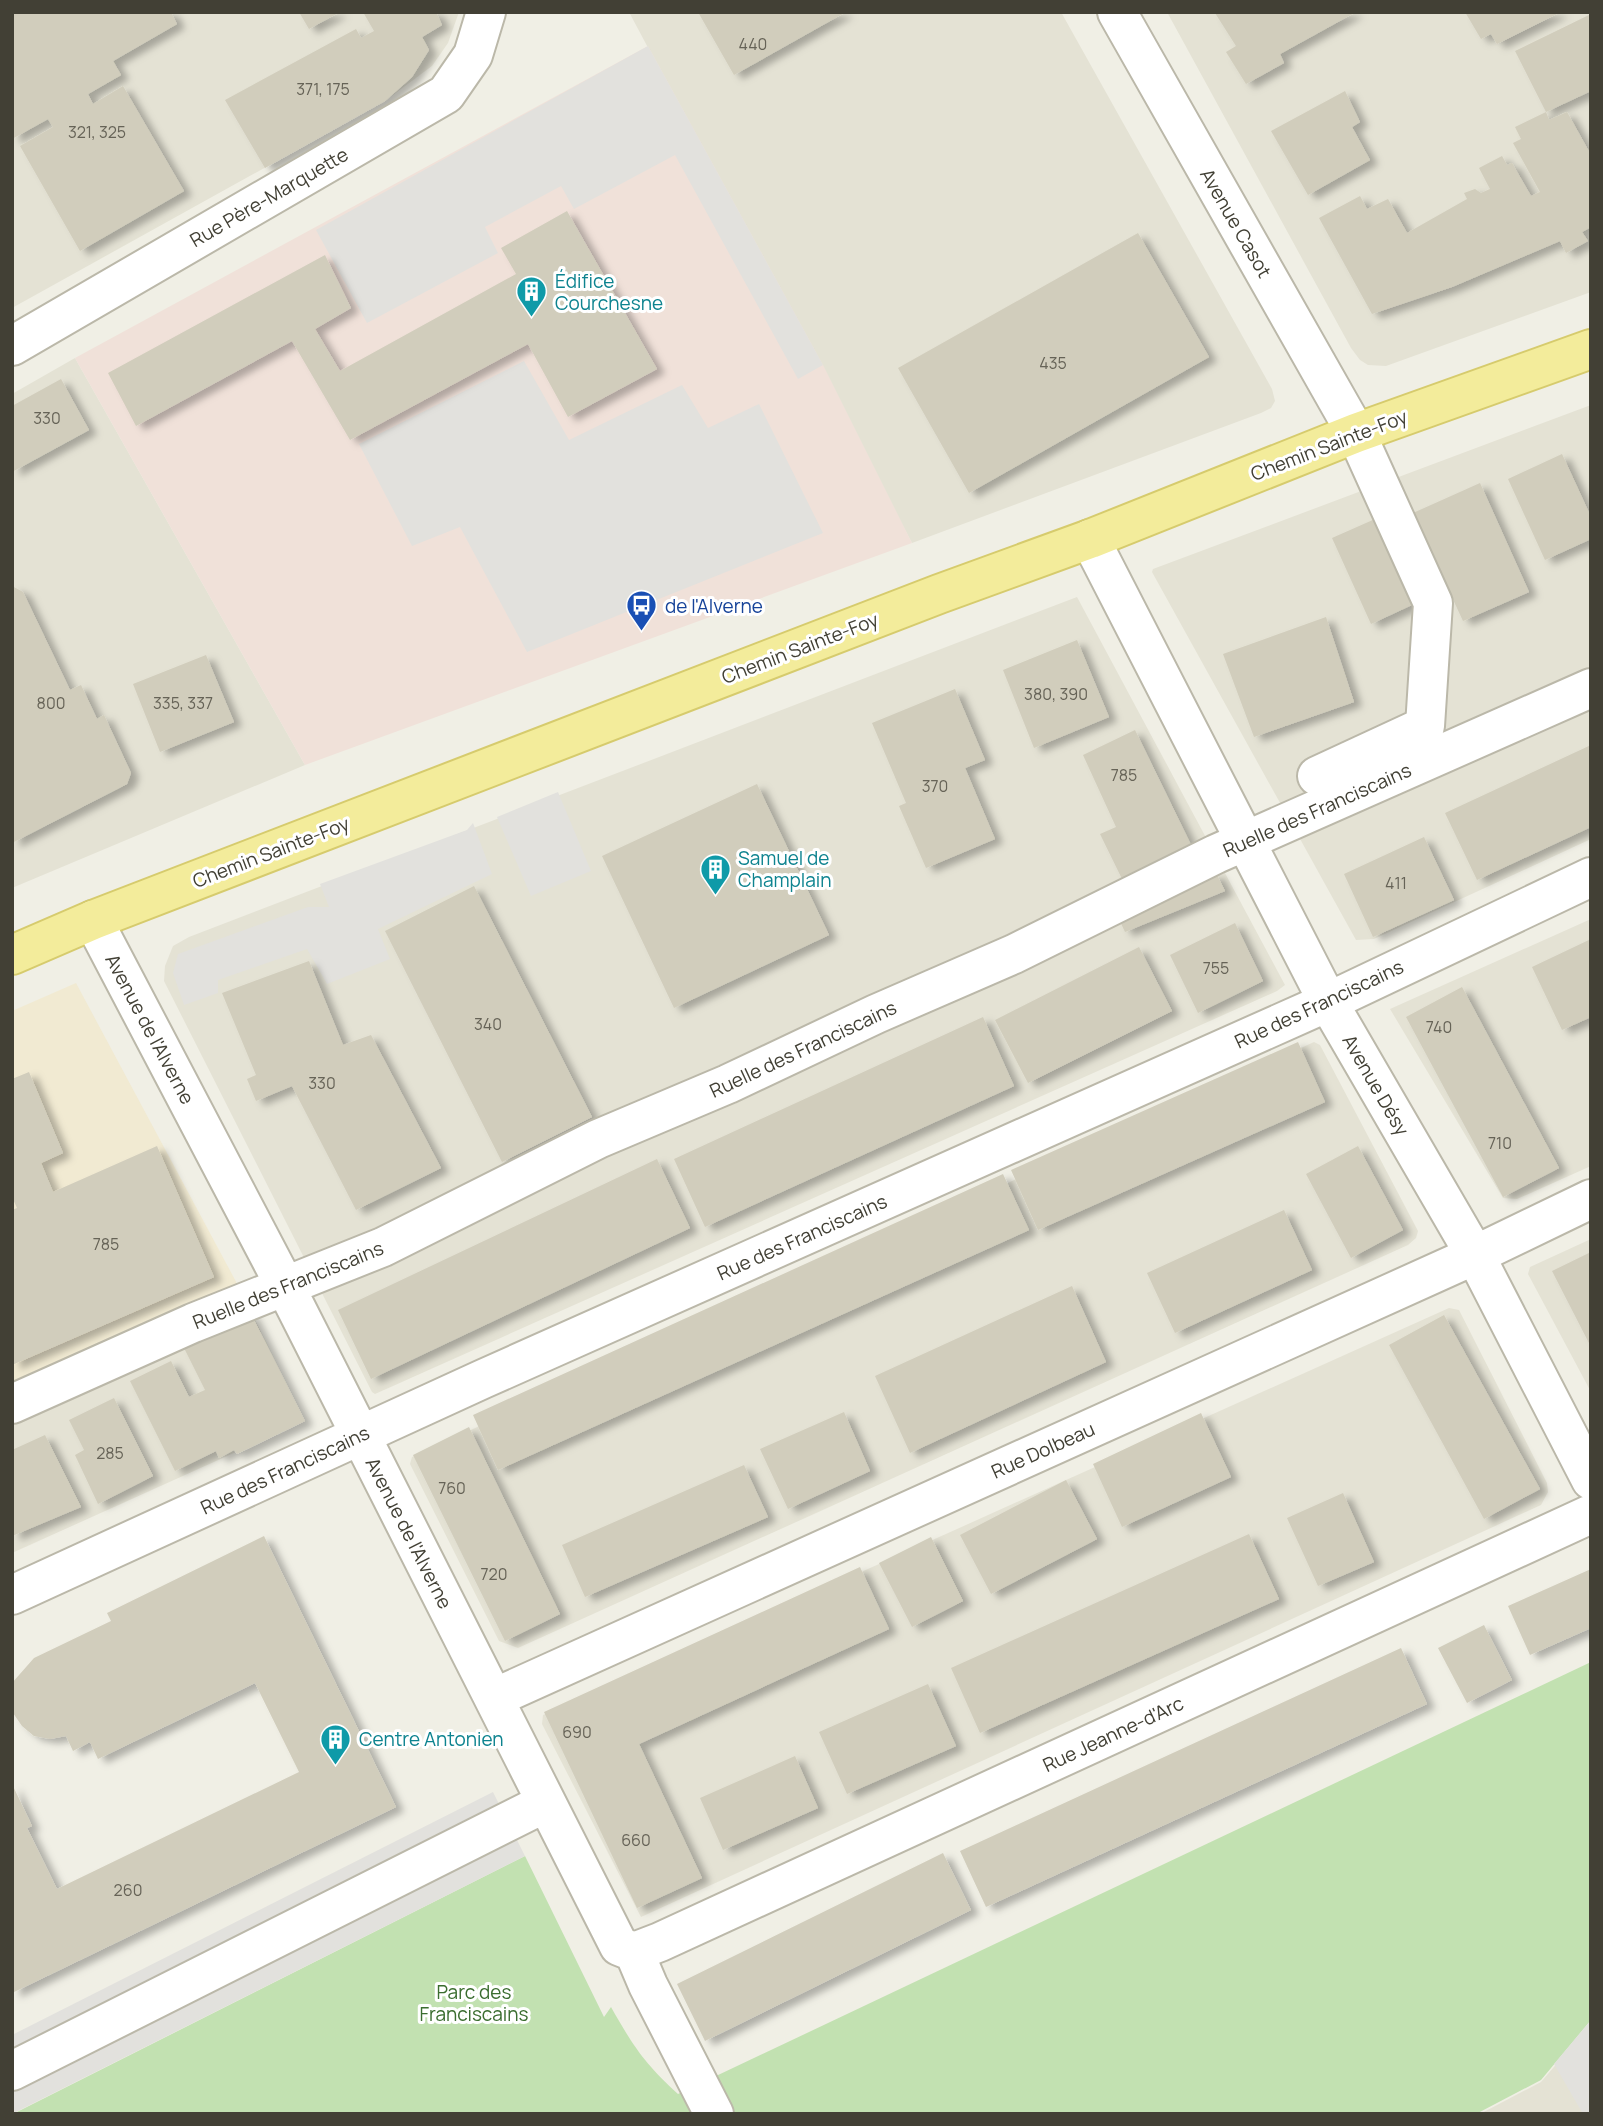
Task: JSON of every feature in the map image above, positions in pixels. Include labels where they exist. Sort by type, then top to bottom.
[{"type":"main road","name":"Chemin Sainte-Foy","points":[[12,955],[93,920],[926,599],[1090,539],[1356,433],[1591,349]]},
{"type":"street","name":"Rue Père-Marquette","points":[[12,346],[446,94],[473,55],[486,12]]},
{"type":"street","name":"Avenue Casot","points":[[1117,12],[1356,433],[1433,603],[1424,726],[1317,776]]},
{"type":"street","name":"Avenue Désy","points":[[1090,539],[1328,1002],[1475,1255],[1591,1480]]},
{"type":"street","name":"Ruelle des Franciscains","points":[[12,1404],[193,1323],[383,1247],[598,1139],[728,1084],[876,1014],[1014,954],[1246,841],[1591,688]]},
{"type":"street","name":"Rue des Franciscains","points":[[12,1595],[483,1379],[1328,1002],[1591,877]]},
{"type":"street","name":"Avenue de l'Alverne","points":[[93,920],[285,1286],[619,1946],[634,1952]]},
{"type":"street","name":"Rue Dolbeau","points":[[494,1698],[1475,1255],[1591,1199]]},
{"type":"street","name":"Rue Jeanne-d'Arc","points":[[634,1952],[1591,1514]]},
{"type":"street","points":[[12,2071],[545,1803]]},
{"type":"street","points":[[634,1952],[714,2114]]},
{"type":"shaded area","points":[[12,12],[459,12],[448,43],[432,66],[385,101],[12,308]]},
{"type":"shaded area","points":[[629,12],[1061,12],[1272,389],[1275,401],[1271,408],[912,543]]},
{"type":"shaded area","points":[[1167,12],[1591,12],[1591,292],[1386,366],[1368,365],[1360,360]]},
{"type":"shaded area","points":[[648,46],[823,365],[912,543],[305,765],[75,358]]},
{"type":"shaded area","points":[[648,46],[823,365],[798,379],[675,155],[574,209],[561,186],[485,227],[498,253],[367,323],[316,230]]},
{"type":"shaded area","points":[[75,358],[305,765],[12,888],[12,394]]},
{"type":"shaded area","points":[[524,361],[569,440],[682,385],[708,428],[759,404],[823,533],[527,652],[460,527],[412,546],[359,444]]},
{"type":"shaded area","points":[[1591,405],[1591,839],[1374,939],[1356,940],[1152,572],[1153,569]]},
{"type":"shaded area","points":[[1077,597],[1285,985],[1277,991],[375,1394],[372,1392],[164,981],[165,966],[173,946],[189,937]]},
{"type":"shaded area","points":[[558,792],[591,871],[531,896],[497,817]]},
{"type":"shaded area","points":[[473,823],[492,874],[378,929],[390,959],[327,984],[307,949],[218,980],[218,993],[184,1005],[173,973],[178,954],[308,907],[329,907],[320,884],[467,830]]},
{"type":"shaded area","points":[[1591,919],[1591,1166],[1517,1199],[1503,1198],[1390,1009]]},
{"type":"shaded area","points":[[76,983],[241,1291],[12,1401],[12,1011]]},
{"type":"shaded area","points":[[1314,1042],[1320,1045],[1418,1231],[1416,1238],[1408,1245],[518,1648],[499,1641],[410,1464],[412,1457]]},
{"type":"shaded area","points":[[1591,1239],[1591,1392],[1528,1274],[1530,1267]]},
{"type":"shaded area","points":[[241,1291],[305,1421],[12,1553],[12,1401]]},
{"type":"shaded area","points":[[1449,1308],[1459,1310],[1547,1483],[1548,1492],[1541,1505],[641,1917],[542,1724],[543,1715]]},
{"type":"shaded area","points":[[493,1792],[525,1856],[12,2114],[12,2035]]},
{"type":"shaded area","points":[[1591,2020],[1591,2111],[1583,2114],[1554,2064]]},
{"type":"shaded area","points":[[1591,2024],[1591,2114],[1480,2114],[1541,2082]]},
{"type":"green space","name":"Parc des Franciscains","points":[[1591,1662],[1591,2020],[1541,2080],[1476,2114],[13,2114],[525,1856],[604,2017],[611,2007],[640,2054],[678,2094]]},
{"type":"building","points":[[12,12],[171,12],[177,24],[113,61],[121,75],[88,94],[93,104],[123,86],[184,191],[80,251],[20,146],[53,127],[48,119],[12,139]]},
{"type":"building","points":[[299,12],[340,12],[309,29]]},
{"type":"building","points":[[363,12],[436,12],[442,25],[422,37],[429,50],[412,77],[385,101],[265,168],[225,100],[356,29],[361,38],[374,31]]},
{"type":"building","points":[[698,12],[846,12],[734,75]]},
{"type":"building","points":[[1356,12],[1280,54],[1284,63],[1246,84],[1226,52],[1236,46],[1215,13]]},
{"type":"building","points":[[1465,12],[1561,12],[1497,44],[1491,34],[1481,39]]},
{"type":"building","points":[[1591,14],[1591,91],[1546,112],[1515,51]]},
{"type":"building","points":[[1345,91],[1360,122],[1352,127],[1370,160],[1308,195],[1271,131]]},
{"type":"building","points":[[1546,112],[1549,120],[1567,112],[1591,155],[1591,227],[1582,232],[1588,241],[1566,253],[1560,241],[1452,287],[1372,314],[1319,218],[1360,196],[1367,209],[1388,199],[1407,233],[1467,199],[1464,193],[1475,189],[1481,193],[1490,189],[1479,168],[1502,156],[1507,165],[1512,163],[1531,196],[1540,192],[1513,143],[1521,139],[1515,127]]},
{"type":"building","name":"Édifice Courchesne","points":[[567,211],[657,369],[568,417],[528,344],[350,440],[292,341],[136,426],[108,373],[325,255],[351,308],[315,329],[340,371],[516,274],[501,248]]},
{"type":"building","points":[[1138,233],[1209,357],[969,493],[898,368]]},
{"type":"building","points":[[61,379],[89,430],[12,472],[12,406]]},
{"type":"building","points":[[1562,454],[1591,517],[1591,539],[1545,560],[1508,479]]},
{"type":"building","points":[[1480,483],[1529,592],[1463,621],[1413,513]]},
{"type":"building","points":[[1375,519],[1414,604],[1371,624],[1332,538]]},
{"type":"building","points":[[12,586],[23,592],[70,690],[81,685],[97,719],[104,715],[131,773],[127,784],[12,843]]},
{"type":"building","points":[[1326,617],[1354,702],[1254,737],[1223,654]]},
{"type":"building","points":[[1077,640],[1109,717],[1034,748],[1003,670]]},
{"type":"building","points":[[206,655],[234,722],[160,752],[133,684]]},
{"type":"building","points":[[955,689],[985,760],[965,768],[995,839],[926,868],[899,806],[906,803],[872,723]]},
{"type":"building","points":[[1135,730],[1194,851],[1125,885],[1100,834],[1116,827],[1083,755]]},
{"type":"building","points":[[1591,745],[1591,827],[1477,880],[1445,813]]},
{"type":"building","name":"Samuel de Champlain","points":[[757,784],[829,935],[674,1008],[602,856]]},
{"type":"building","points":[[1424,837],[1454,900],[1373,937],[1344,874]]},
{"type":"building","points":[[1216,873],[1225,891],[1125,932],[1118,917]]},
{"type":"building","points":[[474,886],[592,1117],[502,1162],[385,931]]},
{"type":"building","points":[[1235,923],[1263,981],[1198,1013],[1170,955]]},
{"type":"building","points":[[1591,939],[1591,1017],[1562,1030],[1532,967]]},
{"type":"building","points":[[1139,947],[1172,1011],[1028,1083],[995,1020]]},
{"type":"building","points":[[309,961],[343,1045],[371,1035],[441,1168],[356,1210],[292,1086],[256,1101],[247,1079],[256,1075],[222,993]]},
{"type":"building","points":[[1462,987],[1559,1168],[1503,1197],[1406,1017]]},
{"type":"building","points":[[983,1017],[1014,1086],[705,1227],[674,1159]]},
{"type":"building","points":[[1298,1042],[1325,1102],[1038,1230],[1011,1170]]},
{"type":"building","points":[[29,1072],[63,1153],[41,1163],[53,1192],[157,1146],[214,1277],[12,1365],[12,1210],[17,1208],[12,1197],[12,1079]]},
{"type":"building","points":[[1358,1146],[1403,1230],[1351,1258],[1306,1174]]},
{"type":"building","points":[[657,1159],[690,1228],[371,1379],[338,1310]]},
{"type":"building","points":[[1003,1174],[1029,1230],[498,1470],[473,1415]]},
{"type":"building","points":[[1284,1210],[1312,1270],[1175,1333],[1147,1273]]},
{"type":"building","points":[[1591,1252],[1591,1347],[1552,1271]]},
{"type":"building","points":[[1072,1286],[1106,1362],[910,1453],[875,1376]]},
{"type":"building","points":[[250,1312],[305,1421],[237,1454],[234,1450],[219,1458],[216,1451],[175,1471],[130,1381],[171,1361],[189,1397],[205,1390],[183,1346]]},
{"type":"building","points":[[1444,1315],[1540,1489],[1484,1519],[1389,1345]]},
{"type":"building","points":[[114,1398],[153,1476],[98,1504],[75,1455],[84,1450],[69,1420]]},
{"type":"building","points":[[844,1412],[870,1471],[788,1509],[760,1449]]},
{"type":"building","points":[[1201,1413],[1231,1477],[1122,1527],[1093,1464]]},
{"type":"building","points":[[469,1427],[560,1614],[505,1641],[413,1455]]},
{"type":"building","points":[[45,1435],[81,1507],[12,1536],[12,1450]]},
{"type":"building","points":[[744,1465],[768,1517],[585,1597],[562,1545]]},
{"type":"building","points":[[1066,1480],[1097,1539],[991,1594],[960,1535]]},
{"type":"building","points":[[1343,1493],[1374,1562],[1318,1586],[1287,1518]]},
{"type":"building","points":[[1249,1534],[1279,1599],[980,1733],[951,1668]]},
{"type":"building","name":"Centre Antonien","points":[[264,1536],[396,1807],[12,1993],[12,1784],[32,1826],[27,1828],[57,1889],[299,1772],[255,1683],[98,1759],[90,1742],[73,1751],[66,1736],[50,1739],[34,1736],[22,1726],[13,1713],[12,1683],[34,1658],[111,1621],[107,1613]]},
{"type":"building","points":[[931,1537],[963,1601],[912,1627],[879,1563]]},
{"type":"building","points":[[860,1567],[889,1629],[639,1744],[702,1878],[637,1908],[544,1712]]},
{"type":"building","points":[[1591,1569],[1591,1628],[1530,1655],[1508,1606]]},
{"type":"building","points":[[1484,1625],[1512,1680],[1467,1703],[1438,1648]]},
{"type":"building","points":[[1401,1648],[1427,1704],[986,1907],[960,1851]]},
{"type":"building","points":[[928,1684],[956,1746],[847,1794],[819,1732]]},
{"type":"building","points":[[795,1756],[818,1808],[723,1850],[700,1798]]},
{"type":"building","points":[[943,1853],[971,1910],[705,2041],[677,1984]]},
{"type":"place","name":"Édifice Courchesne","points":[[532,319]]},
{"type":"place","name":"de l'Alverne","points":[[642,633]]},
{"type":"place","name":"Samuel de Champlain","points":[[715,896]]},
{"type":"place","name":"Centre Antonien","points":[[336,1766]]}]
